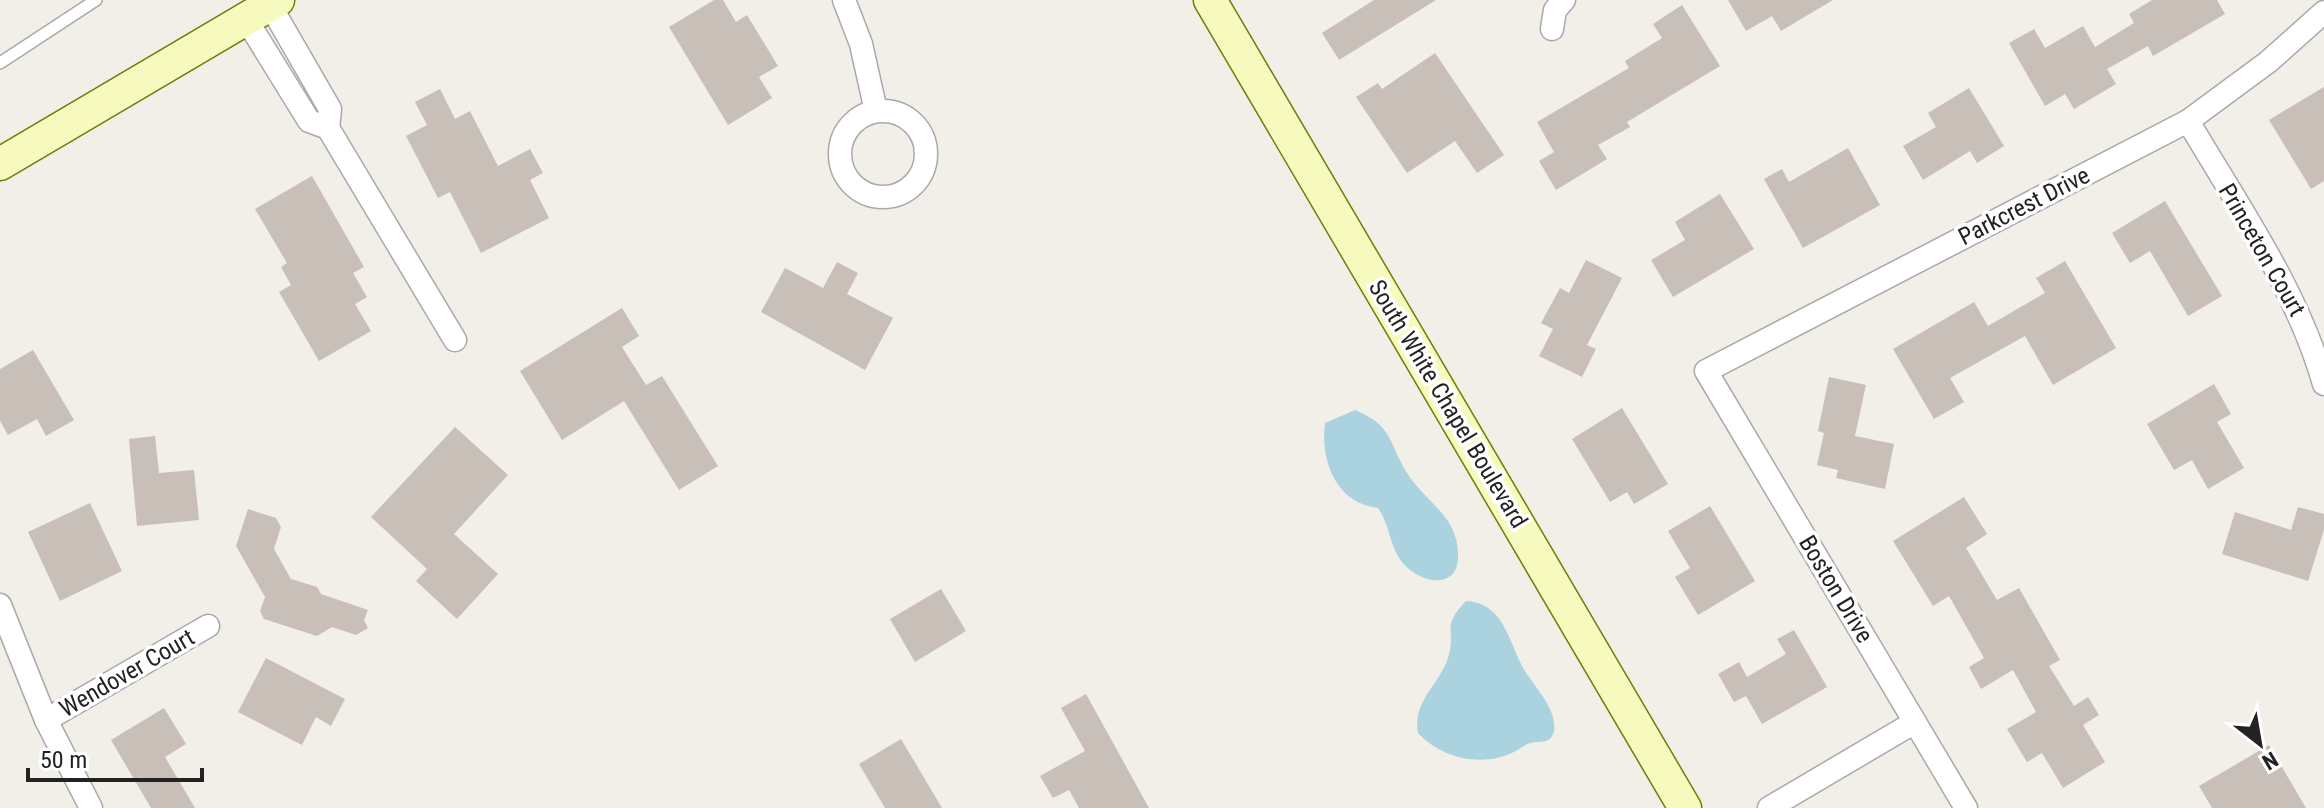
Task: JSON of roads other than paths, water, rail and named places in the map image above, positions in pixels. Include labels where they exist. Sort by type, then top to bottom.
[{"type":"main road","name":"South White Chapel Boulevard","points":[[1210,0],[1685,808]]},
{"type":"main road","points":[[0,164],[265,6]]},
{"type":"street","points":[[844,0],[861,44],[876,111]]},
{"type":"street","points":[[1552,29],[1555,10],[1564,0]]},
{"type":"street","points":[[265,6],[309,121],[328,128],[455,340]]},
{"type":"street","name":"Parkcrest Drive","points":[[1706,371],[2188,121],[2268,62],[2324,12]]},
{"type":"street","name":"Princeton Court","points":[[2188,121],[2289,291],[2312,340],[2324,384]]},
{"type":"street","name":"Boston Drive","points":[[1706,371],[1966,808]]},
{"type":"street","points":[[0,605],[46,720],[91,808]]},
{"type":"street","name":"Wendover Court","points":[[46,720],[208,626]]},
{"type":"street","points":[[1769,808],[1915,722]]},
{"type":"lane","points":[[0,63],[96,0]]},
{"type":"water","points":[[1355,410],[1383,429],[1407,473],[1452,529],[1458,553],[1457,566],[1452,575],[1435,580],[1425,578],[1406,566],[1396,552],[1378,508],[1351,498],[1334,478],[1325,452],[1325,423]]},
{"type":"water","points":[[1466,601],[1489,609],[1504,627],[1525,671],[1554,719],[1552,736],[1548,740],[1530,743],[1502,757],[1476,760],[1438,749],[1418,733],[1417,722],[1422,703],[1448,658],[1453,617]]}]
